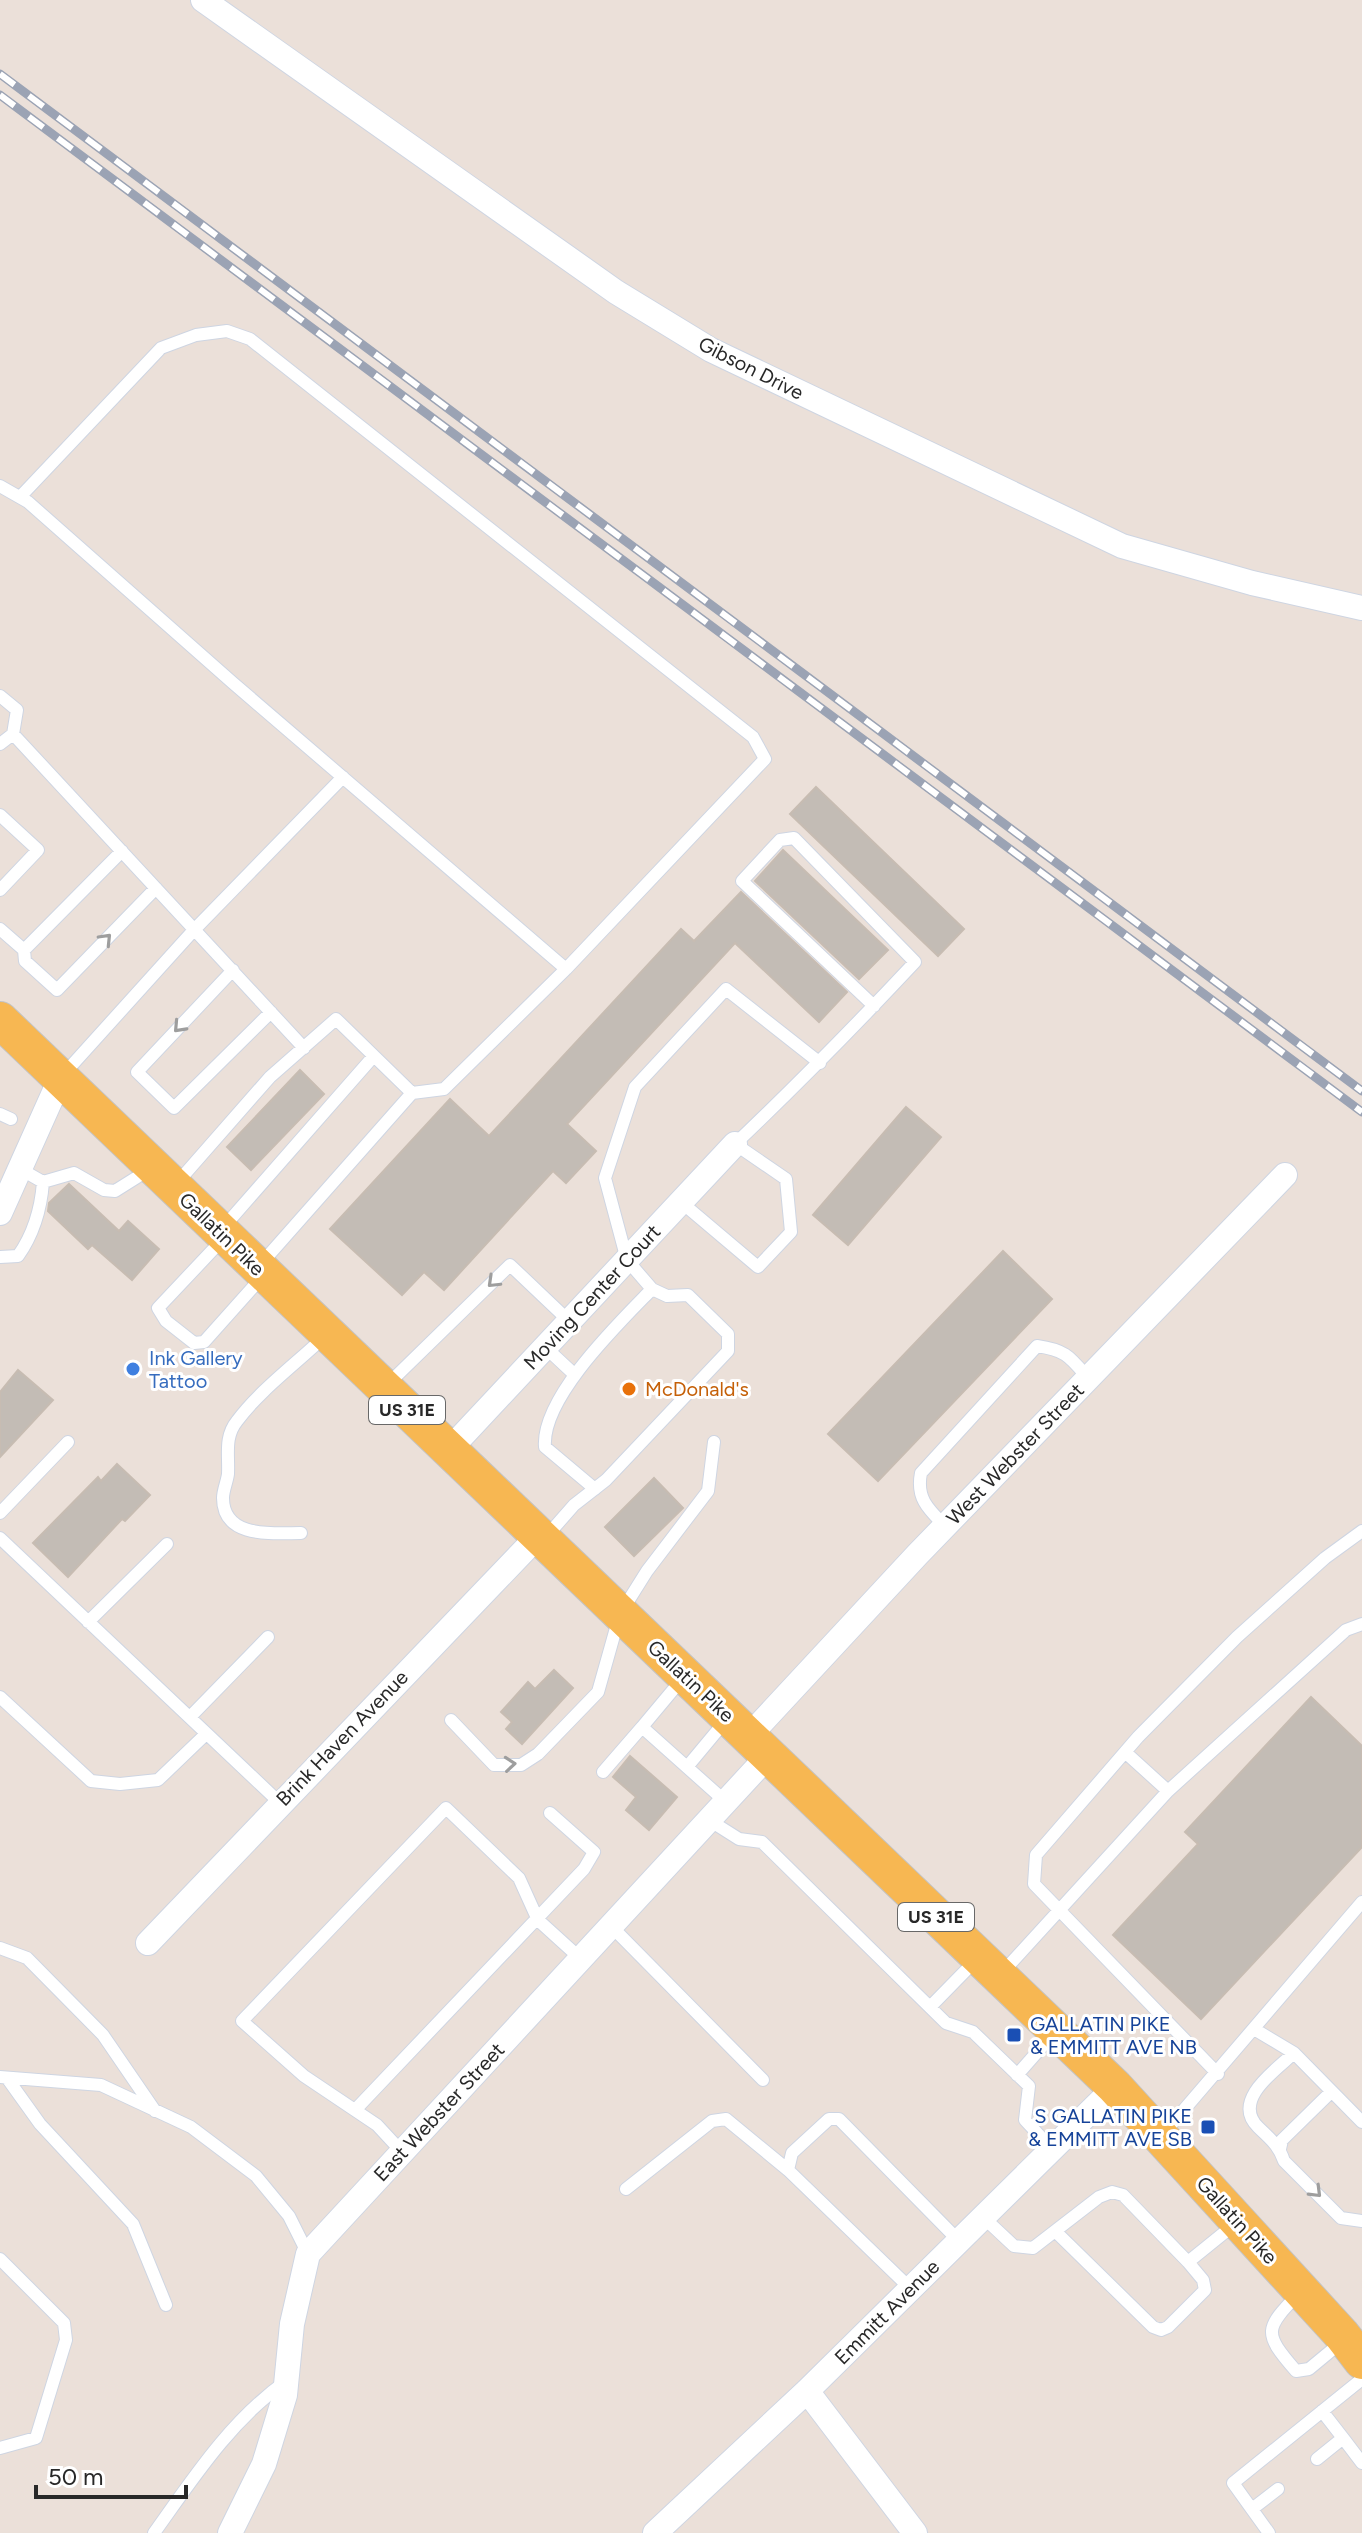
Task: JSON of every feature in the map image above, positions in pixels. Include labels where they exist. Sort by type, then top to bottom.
[{"type":"main road","name":"Gallatin Pike","points":[[3,1029],[61,1077],[1115,2087],[1354,2350]]},
{"type":"street","name":"Gibson Drive","points":[[203,0],[616,292],[711,350],[1122,546],[1252,583],[1362,608]]},
{"type":"street","points":[[0,1213],[32,1176],[61,1077]]},
{"type":"street","name":"Moving Center Court","points":[[449,1450],[735,1144]]},
{"type":"street","name":"West Webster Street","points":[[749,1737],[945,1526],[1285,1175]]},
{"type":"street","name":"Brink Haven Avenue","points":[[148,1943],[279,1802],[540,1538]]},
{"type":"street","name":"East Webster Street","points":[[230,2533],[264,2464],[287,2381],[292,2324],[308,2254],[726,1802],[749,1737]]},
{"type":"street","name":"Emmitt Avenue","points":[[655,2533],[807,2391],[1115,2087]]},
{"type":"street","points":[[807,2391],[915,2533]]},
{"type":"lane","points":[[20,497],[161,348],[196,335],[227,331],[250,339],[753,737],[765,759],[566,969],[444,1089],[412,1093],[204,1342],[194,1343],[166,1321],[158,1308],[372,1058]]},
{"type":"lane","points":[[0,486],[20,497],[566,969]]},
{"type":"lane","points":[[0,696],[17,710],[13,734],[0,744]]},
{"type":"lane","points":[[13,734],[304,1048]]},
{"type":"lane","points":[[61,1077],[193,931],[343,777]]},
{"type":"lane","points":[[0,815],[38,850],[0,890]]},
{"type":"lane","points":[[681,1202],[758,1267],[791,1232],[786,1179],[735,1144],[820,1063],[874,1006],[915,962],[794,838],[780,840],[742,881],[874,1006]]},
{"type":"lane","points":[[122,851],[24,950],[25,961],[57,990],[156,888]]},
{"type":"lane","points":[[0,929],[6,941],[24,950]]},
{"type":"lane","points":[[233,970],[137,1072],[174,1108],[271,1012]]},
{"type":"lane","points":[[540,1538],[595,1489],[728,1351],[728,1334],[688,1295],[667,1296],[652,1289],[627,1260],[605,1178],[635,1087],[726,989],[820,1063]]},
{"type":"lane","points":[[0,1257],[18,1256],[26,1245],[40,1207],[32,1176],[74,1173],[104,1190],[115,1191],[163,1178],[336,1019],[372,1058],[412,1093]]},
{"type":"lane","points":[[384,1388],[510,1265],[569,1321]]},
{"type":"lane","points":[[595,1489],[545,1447],[544,1433],[584,1361],[652,1289]]},
{"type":"lane","points":[[301,1533],[254,1533],[238,1527],[227,1516],[223,1499],[228,1474],[226,1448],[235,1422],[328,1334]]},
{"type":"lane","points":[[945,1526],[924,1505],[918,1488],[921,1473],[1037,1346],[1058,1349],[1067,1354],[1088,1378]]},
{"type":"lane","points":[[545,1347],[575,1375]]},
{"type":"lane","points":[[0,1513],[68,1442]]},
{"type":"lane","points":[[451,1720],[494,1765],[521,1765],[598,1692],[620,1614],[647,1571],[708,1491],[714,1442]]},
{"type":"lane","points":[[1218,2074],[1034,1884],[1036,1855],[1125,1752],[1237,1637],[1325,1558],[1362,1531]]},
{"type":"lane","points":[[0,1538],[279,1802]]},
{"type":"lane","points":[[88,1622],[167,1544]]},
{"type":"lane","points":[[930,2007],[989,1967],[1060,1910],[1168,1791],[1346,1630],[1362,1624]]},
{"type":"lane","points":[[190,1717],[268,1637]]},
{"type":"lane","points":[[603,1772],[685,1675]]},
{"type":"lane","points":[[0,1697],[91,1781],[120,1784],[158,1780],[206,1734]]},
{"type":"lane","points":[[642,1727],[726,1802]]},
{"type":"lane","points":[[687,1767],[749,1737]]},
{"type":"lane","points":[[1125,1752],[1168,1791]]},
{"type":"lane","points":[[402,2152],[356,2109],[304,2076],[242,2021],[340,1915],[446,1808],[519,1878],[538,1920],[581,1959]]},
{"type":"lane","points":[[356,2109],[584,1869],[594,1852],[550,1813]]},
{"type":"lane","points":[[709,1820],[739,1839],[762,1842],[946,2023],[973,2032],[1029,2086],[1025,2120],[1052,2149]]},
{"type":"lane","points":[[1161,2137],[1362,1902]]},
{"type":"lane","points":[[611,1926],[763,2080]]},
{"type":"lane","points":[[0,1948],[27,1958],[103,2035],[157,2114]]},
{"type":"lane","points":[[1254,2029],[1294,2053],[1362,2122]]},
{"type":"lane","points":[[1017,2075],[1056,2031]]},
{"type":"lane","points":[[1294,2053],[1252,2095],[1248,2111],[1253,2122],[1280,2149],[1284,2161],[1341,2218],[1362,2221]]},
{"type":"lane","points":[[4,2078],[101,2085],[157,2114],[191,2127],[256,2176],[289,2216],[308,2254]]},
{"type":"lane","points":[[4,2078],[40,2124],[133,2224],[166,2305]]},
{"type":"lane","points":[[1280,2149],[1282,2140],[1331,2092]]},
{"type":"lane","points":[[626,2189],[712,2121],[726,2119],[788,2170],[911,2289]]},
{"type":"lane","points":[[788,2170],[792,2153],[829,2119],[839,2119],[959,2241]]},
{"type":"lane","points":[[983,2217],[1014,2246],[1033,2248],[1055,2231],[1099,2197],[1112,2192],[1123,2195],[1188,2262],[1203,2280],[1205,2290],[1168,2327],[1161,2330],[1153,2327],[1055,2231]]},
{"type":"lane","points":[[1188,2262],[1238,2221]]},
{"type":"lane","points":[[0,2259],[64,2323],[66,2340],[36,2438],[0,2448]]},
{"type":"lane","points":[[1301,2290],[1271,2323],[1269,2332],[1275,2348],[1296,2371],[1309,2369],[1354,2350]]},
{"type":"lane","points":[[1269,2533],[1233,2483],[1362,2379]]},
{"type":"lane","points":[[154,2533],[196,2474],[257,2402],[287,2381]]},
{"type":"lane","points":[[1322,2411],[1362,2463]]},
{"type":"lane","points":[[1317,2459],[1343,2438]]},
{"type":"lane","points":[[1252,2509],[1278,2489]]},
{"type":"building","points":[[816,787],[964,929],[938,956],[790,814]]},
{"type":"building","points":[[783,850],[888,950],[859,979],[755,881]]},
{"type":"building","points":[[741,892],[847,992],[819,1022],[735,943],[567,1124],[596,1151],[566,1183],[553,1171],[444,1290],[424,1272],[402,1295],[330,1229],[450,1099],[489,1136],[681,929],[694,941]]},
{"type":"building","points":[[300,1070],[324,1094],[251,1170],[227,1147]]},
{"type":"building","points":[[906,1107],[941,1137],[848,1245],[813,1215]]},
{"type":"building","points":[[69,1184],[119,1231],[128,1221],[159,1249],[132,1280],[92,1245],[88,1249],[48,1211],[49,1203]]},
{"type":"building","points":[[1003,1251],[1052,1299],[878,1481],[828,1434]]},
{"type":"building","points":[[18,1370],[53,1400],[0,1457],[0,1392]]},
{"type":"building","points":[[117,1464],[150,1495],[125,1521],[122,1519],[68,1577],[33,1543],[98,1477],[101,1481]]},
{"type":"building","points":[[654,1478],[683,1508],[634,1556],[605,1527]]},
{"type":"building","points":[[554,1670],[573,1688],[522,1744],[506,1729],[512,1722],[501,1712],[528,1682],[535,1689]]},
{"type":"building","points":[[1311,1697],[1362,1746],[1362,1847],[1201,2019],[1113,1935],[1198,1844],[1185,1832]]},
{"type":"building","points":[[630,1756],[677,1797],[649,1830],[626,1810],[636,1797],[613,1777]]},
{"type":"railway","points":[[0,74],[1362,1091]]},
{"type":"railway","points":[[0,95],[1362,1112]]},
{"type":"place","name":"Ink Gallery Tattoo","points":[[133,1369]]},
{"type":"place","name":"McDonald's","points":[[629,1389]]},
{"type":"place","name":"GALLATIN PIKE & EMMITT AVE NB","points":[[1014,2035]]},
{"type":"place","name":"S GALLATIN PIKE & EMMITT AVE SB","points":[[1208,2127]]}]
